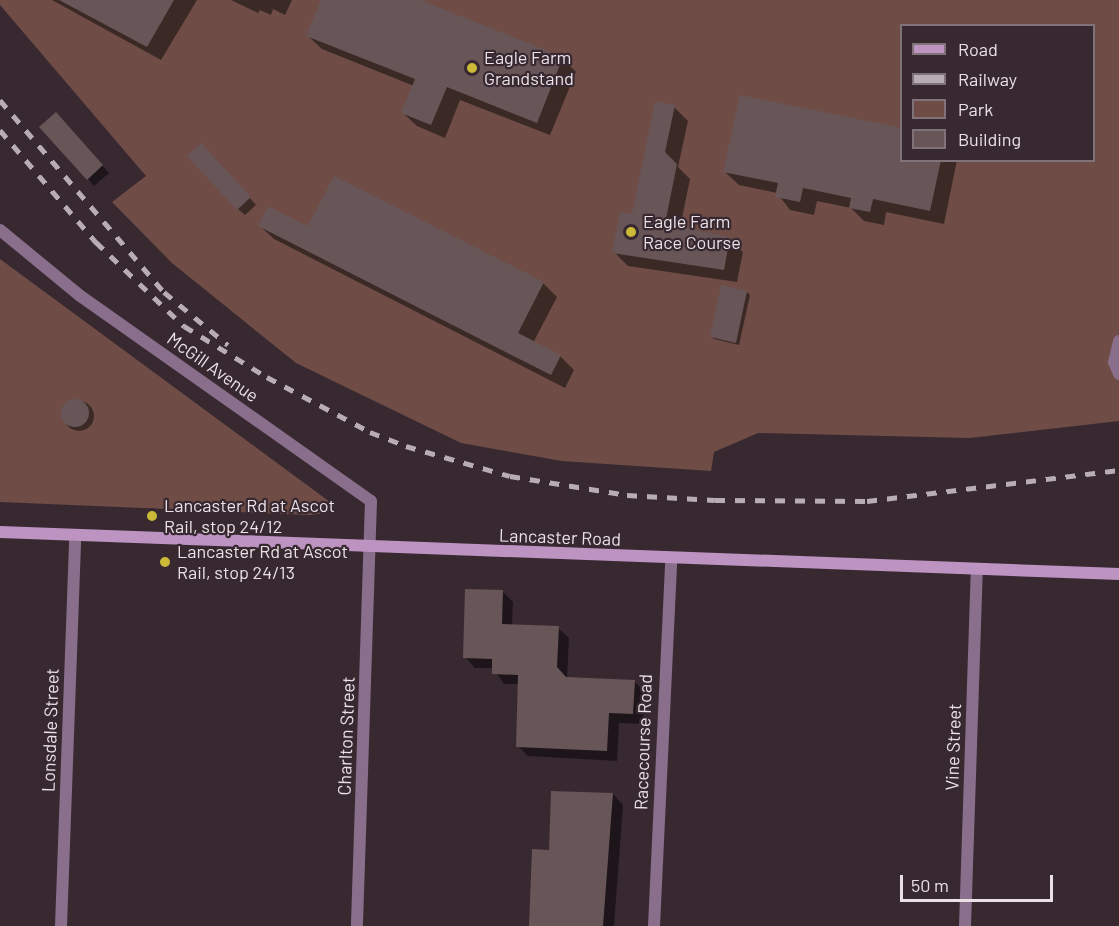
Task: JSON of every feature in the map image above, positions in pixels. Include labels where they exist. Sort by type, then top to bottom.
[{"type":"main road","name":"Lancaster Road","points":[[0,532],[371,548],[1119,574]]},
{"type":"street","name":"McGill Avenue","points":[[0,230],[79,295],[371,501],[371,548]]},
{"type":"street","points":[[1119,342],[1114,362],[1119,374]]},
{"type":"street","name":"Lonsdale Street","points":[[61,926],[75,536]]},
{"type":"street","name":"Charlton Street","points":[[357,926],[371,548]]},
{"type":"street","name":"Racecourse Road","points":[[654,926],[671,559]]},
{"type":"street","name":"Vine Street","points":[[965,926],[977,570]]},
{"type":"green space","name":"Eagle Farm Race Course","points":[[0,0],[1119,0],[1119,421],[970,438],[758,433],[714,452],[711,471],[562,461],[461,443],[296,363],[172,263],[112,202],[146,176],[0,5]]},
{"type":"green space","points":[[0,259],[330,502],[332,508],[327,513],[310,515],[0,502]]},
{"type":"building","points":[[59,0],[174,0],[147,47]]},
{"type":"building","name":"Eagle Farm Grandstand","points":[[321,0],[420,0],[563,57],[537,123],[447,87],[431,125],[401,113],[415,79],[306,36]]},
{"type":"building","points":[[740,95],[900,128],[900,162],[941,162],[930,211],[873,199],[870,212],[849,208],[851,198],[803,188],[800,202],[775,197],[778,183],[723,172]]},
{"type":"building","points":[[655,101],[675,105],[665,152],[677,164],[665,224],[730,237],[724,270],[612,253],[620,212],[632,214]]},
{"type":"building","points":[[56,112],[103,165],[87,180],[39,127]]},
{"type":"building","points":[[201,143],[251,197],[237,210],[187,156]]},
{"type":"building","points":[[334,176],[544,282],[518,333],[561,355],[551,375],[258,226],[268,206],[308,226]]},
{"type":"building","points":[[721,285],[747,291],[736,343],[710,337]]},
{"type":"building","points":[[75,399],[85,403],[89,413],[85,423],[75,427],[65,423],[61,413],[65,403]]},
{"type":"building","points":[[465,589],[503,590],[502,624],[559,626],[557,667],[566,677],[635,680],[633,714],[609,713],[607,751],[516,747],[518,675],[492,674],[492,659],[463,658]]},
{"type":"building","points":[[551,791],[613,793],[603,926],[529,926],[532,849],[549,850]]},
{"type":"railway","points":[[0,100],[164,292],[228,345]]},
{"type":"railway","points":[[0,130],[96,242],[184,326],[267,377],[370,432],[406,446],[510,476],[627,495],[715,500],[867,501],[1119,470]]},
{"type":"place","name":"Eagle Farm Grandstand","points":[[472,68]]},
{"type":"place","name":"Eagle Farm Race Course","points":[[631,232]]},
{"type":"place","name":"Lancaster Rd at Ascot Rail, stop 24/12","points":[[152,516]]},
{"type":"place","name":"Lancaster Rd at Ascot Rail, stop 24/13","points":[[165,562]]}]
